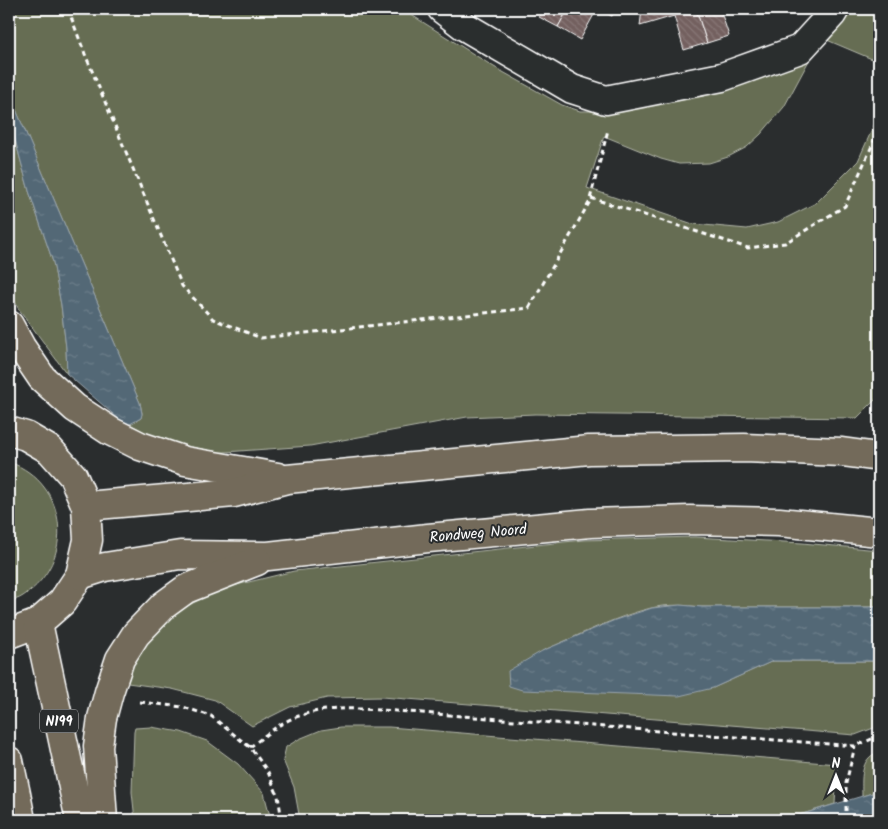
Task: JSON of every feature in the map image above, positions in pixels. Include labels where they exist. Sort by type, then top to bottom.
[{"type":"main road","points":[[9,326],[42,378],[75,408],[110,431],[140,446],[185,461],[287,479]]},
{"type":"main road","points":[[9,431],[26,436],[50,450],[72,476],[86,506],[88,540],[80,575],[62,602],[38,622],[9,634]]},
{"type":"main road","points":[[86,506],[234,493],[287,479],[589,450],[744,448],[842,452],[879,457]]},
{"type":"main road","name":"Rondweg Noord","points":[[80,575],[105,567],[180,555],[268,556],[428,538],[590,523],[690,520],[779,522],[879,532]]},
{"type":"main road","points":[[103,820],[98,746],[102,718],[120,659],[136,634],[164,605],[186,588],[234,571],[268,556]]},
{"type":"main road","name":"N199","points":[[38,622],[80,820]]},
{"type":"main road","points":[[9,761],[21,820]]},
{"type":"street","points":[[442,9],[469,17],[572,89],[606,100],[722,77],[800,48],[835,9]]},
{"type":"path","points":[[68,9],[182,286],[213,318],[261,338],[529,308],[589,203],[610,122]]},
{"type":"path","points":[[591,198],[748,248],[785,242],[845,206],[879,130]]},
{"type":"path","points":[[139,702],[183,707],[211,716],[250,748],[268,772],[278,796],[282,820]]},
{"type":"path","points":[[250,748],[284,722],[323,710],[349,709],[855,746],[879,736]]},
{"type":"path","points":[[846,820],[846,782],[855,746]]},
{"type":"green space","points":[[9,9],[402,9],[494,67],[562,105],[580,111],[598,111],[813,53],[784,107],[747,147],[728,157],[709,163],[679,164],[661,159],[604,136],[587,188],[693,224],[747,229],[778,222],[816,203],[858,161],[879,114],[879,396],[857,418],[535,414],[467,417],[310,446],[211,453],[173,448],[130,424],[141,418],[140,403],[9,93]]},
{"type":"green space","points":[[846,9],[879,9],[879,62],[827,40]]},
{"type":"green space","points":[[9,123],[53,262],[61,305],[67,374],[18,308],[9,289]]},
{"type":"green space","points":[[9,462],[29,472],[44,487],[54,505],[58,524],[58,544],[52,564],[40,581],[23,596],[9,602]]},
{"type":"green space","points":[[695,537],[802,543],[879,550],[879,607],[664,606],[623,616],[542,651],[713,688],[773,661],[879,661],[879,726],[855,735],[382,697],[327,698],[290,707],[252,726],[215,700],[172,689],[120,682],[139,648],[168,616],[220,589],[294,571],[583,540]]},
{"type":"green space","points":[[151,727],[181,732],[207,741],[238,764],[264,793],[271,820],[135,820],[132,792],[134,732],[135,728]]},
{"type":"green space","points":[[341,727],[389,727],[837,764],[835,804],[783,820],[300,820],[294,787],[283,760],[286,747],[299,739],[321,730]]},
{"type":"green space","points":[[879,752],[879,791],[862,796],[862,777],[865,764],[868,759]]},
{"type":"water","points":[[9,93],[140,403],[141,418],[130,424],[120,420],[67,374],[61,305],[53,262],[9,123]]},
{"type":"water","points":[[680,605],[702,607],[879,607],[879,661],[773,661],[713,688],[679,696],[522,690],[509,686],[508,671],[542,651],[615,620],[652,608]]},
{"type":"water","points":[[879,791],[879,820],[863,818],[856,820],[783,820]]},
{"type":"building","points":[[543,9],[568,9],[558,27],[539,17]]},
{"type":"building","points":[[568,9],[597,9],[580,40],[558,27]]},
{"type":"building","points":[[598,9],[616,9],[612,16]]},
{"type":"building","points":[[642,9],[696,9],[707,43],[684,50],[674,16],[640,26]]},
{"type":"building","points":[[696,9],[720,9],[729,36],[707,43]]}]
